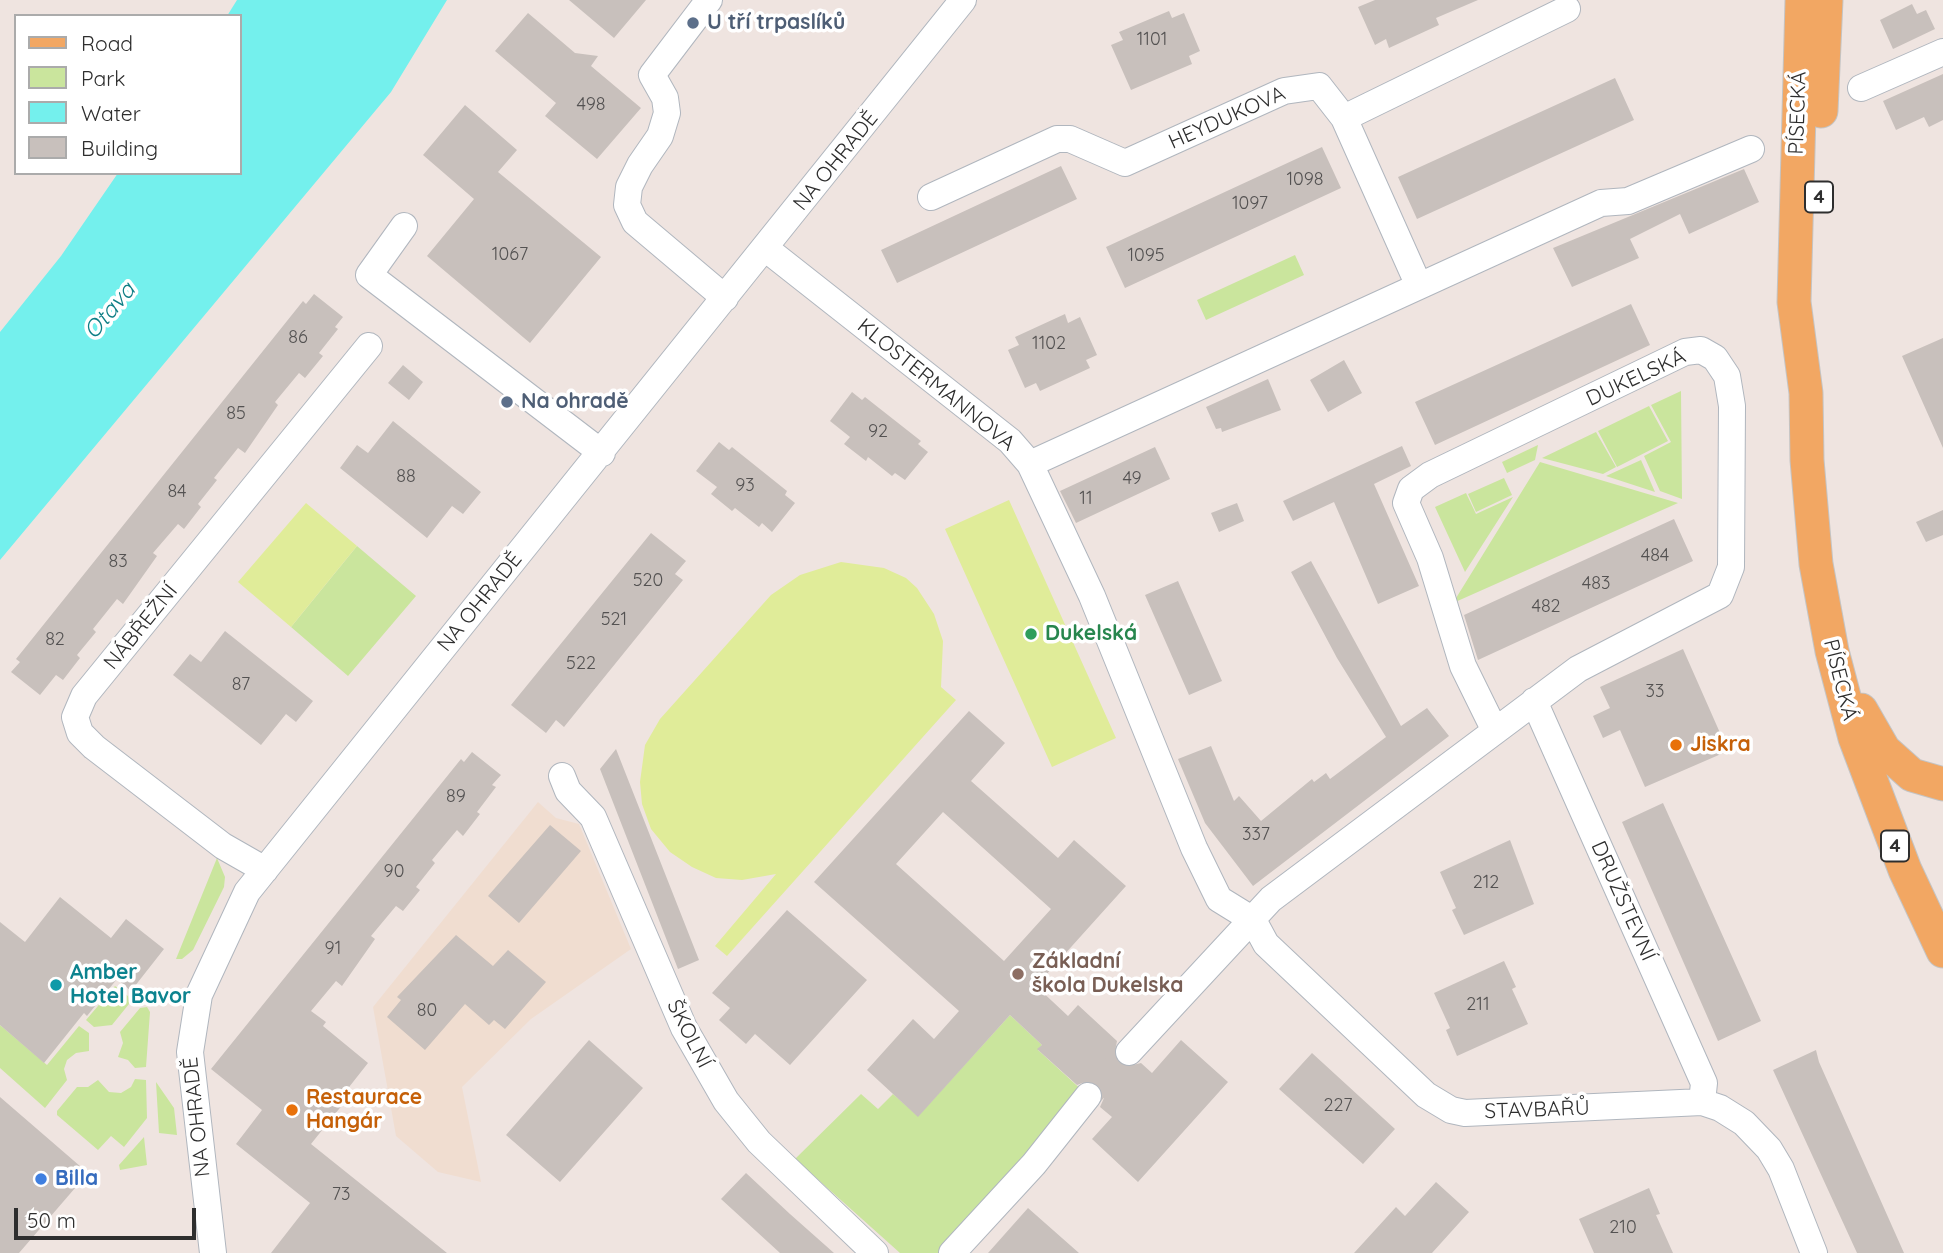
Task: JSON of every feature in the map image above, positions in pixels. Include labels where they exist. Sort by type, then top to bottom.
[{"type":"main road","name":"PÍSECKÁ","points":[[1802,0],[1794,278],[1796,329],[1806,393],[1816,564],[1832,651],[1855,738],[1874,794],[1910,882],[1943,951]]},
{"type":"main road","name":"PÍSECKÁ","points":[[1806,393],[1817,290],[1826,0]]},
{"type":"main road","points":[[1832,651],[1884,750],[1912,775],[1943,784]]},
{"type":"street","points":[[709,0],[652,75],[665,98],[667,113],[660,136],[639,164],[629,187],[627,205],[635,222],[725,298]]},
{"type":"street","name":"NA OHRADĚ","points":[[213,1253],[190,1052],[194,1019],[218,950],[247,892],[963,0]]},
{"type":"street","points":[[1344,118],[1568,11]]},
{"type":"street","points":[[1861,88],[1943,52]]},
{"type":"street","name":"HEYDUKOVA","points":[[930,197],[1056,139],[1070,139],[1125,163],[1298,87],[1319,86],[1344,118],[1419,286]]},
{"type":"street","points":[[1030,464],[1601,202],[1628,201],[1751,149]]},
{"type":"street","points":[[404,226],[369,275],[602,453]]},
{"type":"street","name":"KLOSTERMANNOVA","points":[[765,248],[1010,442],[1030,464],[1092,596],[1194,848],[1219,899],[1253,920]]},
{"type":"street","name":"NÁBŘEŽNÍ","points":[[265,870],[223,846],[94,747],[80,733],[75,717],[84,696],[369,346]]},
{"type":"street","name":"DUKELSKÁ","points":[[1129,1052],[1272,899],[1494,729],[1578,669],[1720,595],[1727,583],[1731,567],[1732,406],[1727,376],[1715,358],[1701,350],[1685,352],[1430,475],[1411,489],[1406,503],[1430,558],[1463,666],[1494,729]]},
{"type":"street","name":"DRUŽSTEVNÍ","points":[[1534,701],[1704,1083],[1702,1102]]},
{"type":"street","name":"ŠKOLNÍ","points":[[562,776],[568,791],[593,817],[684,1028],[726,1101],[759,1142],[875,1253]]},
{"type":"street","name":"STAVBAŘŮ","points":[[1253,920],[1266,944],[1426,1094],[1451,1110],[1473,1112],[1702,1102],[1744,1123],[1769,1149],[1781,1169],[1814,1253]]},
{"type":"street","points":[[952,1253],[1034,1164],[1088,1096]]},
{"type":"shaded area","points":[[538,802],[556,818],[579,824],[631,949],[531,1019],[462,1087],[481,1182],[438,1172],[396,1136],[373,1007]]},
{"type":"green space","points":[[1295,255],[1304,275],[1206,320],[1197,300]]},
{"type":"green space","points":[[1681,391],[1682,499],[1660,491],[1644,456],[1671,442],[1651,405]]},
{"type":"green space","points":[[1649,406],[1668,441],[1617,467],[1598,431]]},
{"type":"green space","points":[[1596,432],[1616,467],[1603,474],[1542,458]]},
{"type":"green space","points":[[1538,445],[1535,460],[1507,473],[1502,462]]},
{"type":"green space","points":[[1641,460],[1655,492],[1606,476]]},
{"type":"green space","points":[[1540,462],[1678,503],[1453,603]]},
{"type":"green space","points":[[1504,478],[1512,495],[1476,512],[1468,494]]},
{"type":"green space","points":[[1466,493],[1476,514],[1513,497],[1465,572],[1435,507]]},
{"type":"green space","name":"Dukelská","points":[[1009,500],[1116,738],[1052,767],[945,529]]},
{"type":"green space","points":[[306,503],[357,546],[291,627],[238,582]]},
{"type":"green space","points":[[357,546],[416,596],[348,676],[291,627]]},
{"type":"green space","points":[[841,562],[884,568],[906,578],[917,588],[934,614],[943,641],[941,687],[956,700],[727,956],[715,946],[776,874],[742,880],[716,878],[692,867],[670,852],[651,829],[642,804],[640,782],[645,745],[660,719],[771,595],[800,575]]},
{"type":"green space","points":[[217,858],[225,877],[224,887],[193,950],[182,959],[176,959]]},
{"type":"green space","points":[[115,986],[128,996],[129,1004],[112,1025],[94,1027],[86,1020]]},
{"type":"green space","points":[[147,1007],[150,1012],[146,1067],[135,1068],[128,1060],[118,1057],[123,1043],[120,1032],[140,1008]]},
{"type":"green space","points":[[1010,1015],[1042,1045],[1038,1050],[1085,1093],[942,1253],[900,1253],[795,1159],[861,1094],[878,1109],[893,1094],[918,1116]]},
{"type":"green space","points":[[0,1025],[47,1065],[79,1026],[89,1033],[89,1051],[76,1053],[67,1060],[64,1069],[67,1080],[45,1108],[0,1068]]},
{"type":"green space","points":[[135,1079],[146,1080],[147,1118],[124,1147],[111,1136],[98,1150],[57,1115],[57,1111],[77,1087],[88,1087],[98,1080],[109,1092],[121,1093],[131,1087]]},
{"type":"green space","points":[[156,1082],[174,1108],[177,1135],[159,1133]]},
{"type":"green space","points":[[144,1137],[147,1165],[120,1170],[119,1165]]},
{"type":"water","name":"Otava","points":[[237,0],[447,0],[391,92],[0,560],[0,332],[61,256],[117,175],[242,175],[242,14],[228,14]]},
{"type":"building","points":[[569,0],[646,0],[614,38]]},
{"type":"building","points":[[1375,0],[1478,0],[1436,18],[1439,25],[1389,48],[1386,39],[1375,45],[1358,7]]},
{"type":"building","points":[[1912,4],[1917,14],[1926,10],[1935,29],[1893,49],[1880,20]]},
{"type":"building","points":[[1169,11],[1172,18],[1184,13],[1200,51],[1189,56],[1192,64],[1131,90],[1111,45],[1123,40],[1119,32]]},
{"type":"building","points":[[528,13],[575,53],[598,56],[591,66],[641,108],[597,159],[545,116],[556,103],[495,51]]},
{"type":"building","points":[[1943,74],[1943,120],[1929,127],[1924,117],[1896,130],[1883,101]]},
{"type":"building","points":[[1615,78],[1634,120],[1417,219],[1398,177]]},
{"type":"building","points":[[465,105],[517,150],[498,172],[601,257],[530,343],[427,256],[474,199],[423,155]]},
{"type":"building","points":[[1322,147],[1341,188],[1125,288],[1106,247]]},
{"type":"building","points":[[1061,166],[1077,199],[897,283],[881,250]]},
{"type":"building","points":[[1744,169],[1759,202],[1689,234],[1680,214],[1630,239],[1639,258],[1572,287],[1553,248]]},
{"type":"building","points":[[314,294],[343,317],[335,327],[338,329],[319,353],[323,356],[305,378],[299,373],[275,402],[278,405],[245,453],[238,448],[214,478],[217,480],[198,504],[201,507],[184,529],[178,524],[153,553],[157,556],[123,604],[117,599],[93,629],[96,632],[77,655],[80,658],[63,680],[56,675],[40,695],[11,672],[20,662],[16,659],[303,301],[306,304]]},
{"type":"building","points":[[1631,304],[1650,345],[1435,445],[1415,402]]},
{"type":"building","points":[[1065,314],[1068,323],[1080,317],[1097,355],[1086,360],[1090,368],[1040,391],[1036,383],[1025,388],[1008,350],[1019,345],[1015,337]]},
{"type":"building","points":[[1943,338],[1943,448],[1902,356]]},
{"type":"building","points":[[1344,360],[1362,393],[1328,412],[1310,380]]},
{"type":"building","points":[[403,365],[423,382],[409,400],[388,383]]},
{"type":"building","points":[[1268,379],[1281,410],[1222,432],[1221,428],[1216,429],[1206,407]]},
{"type":"building","points":[[852,392],[862,400],[865,397],[921,441],[918,444],[928,452],[905,480],[895,473],[892,476],[868,457],[866,461],[844,444],[850,437],[830,421]]},
{"type":"building","points":[[393,421],[481,492],[463,514],[452,506],[427,538],[340,468],[357,445],[368,453]]},
{"type":"building","points":[[719,442],[729,450],[732,447],[787,491],[785,495],[795,503],[772,532],[762,523],[759,527],[735,508],[732,511],[711,494],[717,487],[696,471]]},
{"type":"building","points":[[1402,446],[1411,466],[1374,484],[1419,586],[1378,604],[1334,502],[1293,521],[1283,501]]},
{"type":"building","points":[[1155,447],[1170,479],[1076,523],[1060,491]]},
{"type":"building","points":[[1237,503],[1244,521],[1219,532],[1211,513]]},
{"type":"building","points":[[1943,510],[1943,535],[1926,542],[1916,522]]},
{"type":"building","points":[[1674,519],[1693,561],[1478,660],[1464,615]]},
{"type":"building","points":[[651,533],[686,561],[675,574],[683,580],[564,727],[556,720],[546,733],[511,705]]},
{"type":"building","points":[[1311,561],[1401,726],[1427,708],[1449,736],[1253,886],[1205,823],[1178,759],[1211,746],[1234,801],[1239,796],[1261,821],[1312,779],[1314,782],[1326,773],[1330,779],[1386,737],[1337,658],[1291,572]]},
{"type":"building","points":[[1178,581],[1222,681],[1189,695],[1145,595]]},
{"type":"building","points":[[225,631],[313,701],[296,722],[286,714],[261,745],[173,675],[190,654],[201,662]]},
{"type":"building","points":[[1683,649],[1728,751],[1645,787],[1620,730],[1603,738],[1593,716],[1610,708],[1600,687]]},
{"type":"building","points":[[969,711],[1005,743],[971,781],[1058,858],[1074,840],[1126,886],[1036,986],[1068,1016],[1078,1005],[1117,1041],[1114,1056],[1125,1067],[1141,1063],[1152,1073],[1181,1040],[1228,1082],[1138,1182],[1092,1139],[1112,1117],[1100,1107],[1104,1098],[1098,1084],[1090,1080],[1077,1085],[1037,1049],[1042,1045],[1010,1015],[918,1117],[867,1070],[913,1019],[934,1039],[959,1011],[814,882]],"holes":[[[943,812],[1051,909],[1004,961],[896,864]]]},
{"type":"building","points":[[616,749],[699,960],[678,969],[600,769]]},
{"type":"building","points":[[472,752],[501,775],[492,785],[496,787],[477,812],[480,814],[463,836],[457,830],[432,860],[435,863],[416,887],[420,890],[403,911],[396,906],[371,936],[375,939],[342,986],[336,981],[311,1011],[326,1022],[323,1026],[368,1063],[342,1096],[347,1099],[311,1144],[447,1253],[271,1253],[310,1203],[236,1144],[262,1110],[211,1069],[461,759],[464,762]]},
{"type":"building","points":[[1663,803],[1761,1021],[1718,1041],[1622,822]]},
{"type":"building","points":[[550,825],[581,851],[519,923],[488,896]]},
{"type":"building","points":[[1510,840],[1534,904],[1464,935],[1452,910],[1456,908],[1440,872]]},
{"type":"building","name":"Amber Hotel Bavor","points":[[60,897],[111,938],[126,919],[164,949],[131,991],[117,979],[87,1016],[84,1013],[44,1063],[0,1025],[0,922],[25,942]]},
{"type":"building","points":[[787,910],[867,980],[790,1065],[755,1034],[746,1044],[719,1020],[730,1008],[712,993]]},
{"type":"building","points":[[456,935],[493,966],[508,950],[546,982],[505,1029],[494,1020],[489,1025],[465,1004],[425,1050],[387,1017],[401,1000],[397,997]]},
{"type":"building","points":[[1504,961],[1516,987],[1512,989],[1528,1024],[1457,1056],[1446,1030],[1450,1028],[1434,993]]},
{"type":"building","points":[[589,1040],[643,1088],[560,1182],[506,1135]]},
{"type":"building","points":[[1816,1050],[1904,1253],[1857,1253],[1773,1070]]},
{"type":"building","points":[[1312,1053],[1395,1129],[1363,1164],[1279,1089]]},
{"type":"building","name":"Billa","points":[[0,1097],[88,1173],[19,1253],[0,1253]]},
{"type":"building","points":[[746,1173],[834,1253],[780,1253],[721,1199]]},
{"type":"building","points":[[1436,1182],[1469,1212],[1432,1253],[1354,1253],[1396,1207],[1405,1216]]},
{"type":"building","points":[[1649,1188],[1660,1214],[1656,1215],[1673,1253],[1594,1253],[1579,1219]]},
{"type":"building","points":[[1028,1208],[1079,1253],[988,1253]]},
{"type":"tunnel","points":[[1088,1096],[1129,1052]]},
{"type":"place","name":"U tří trpaslíků","points":[[693,23]]},
{"type":"place","name":"Na ohradě","points":[[507,402]]},
{"type":"place","name":"Dukelská","points":[[1031,634]]},
{"type":"place","name":"Jiskra","points":[[1676,745]]},
{"type":"place","name":"Základní škola Dukelska","points":[[1018,974]]},
{"type":"place","name":"Amber Hotel Bavor","points":[[56,985]]},
{"type":"place","name":"Restaurace Hangár","points":[[292,1110]]},
{"type":"place","name":"Billa","points":[[41,1179]]}]
